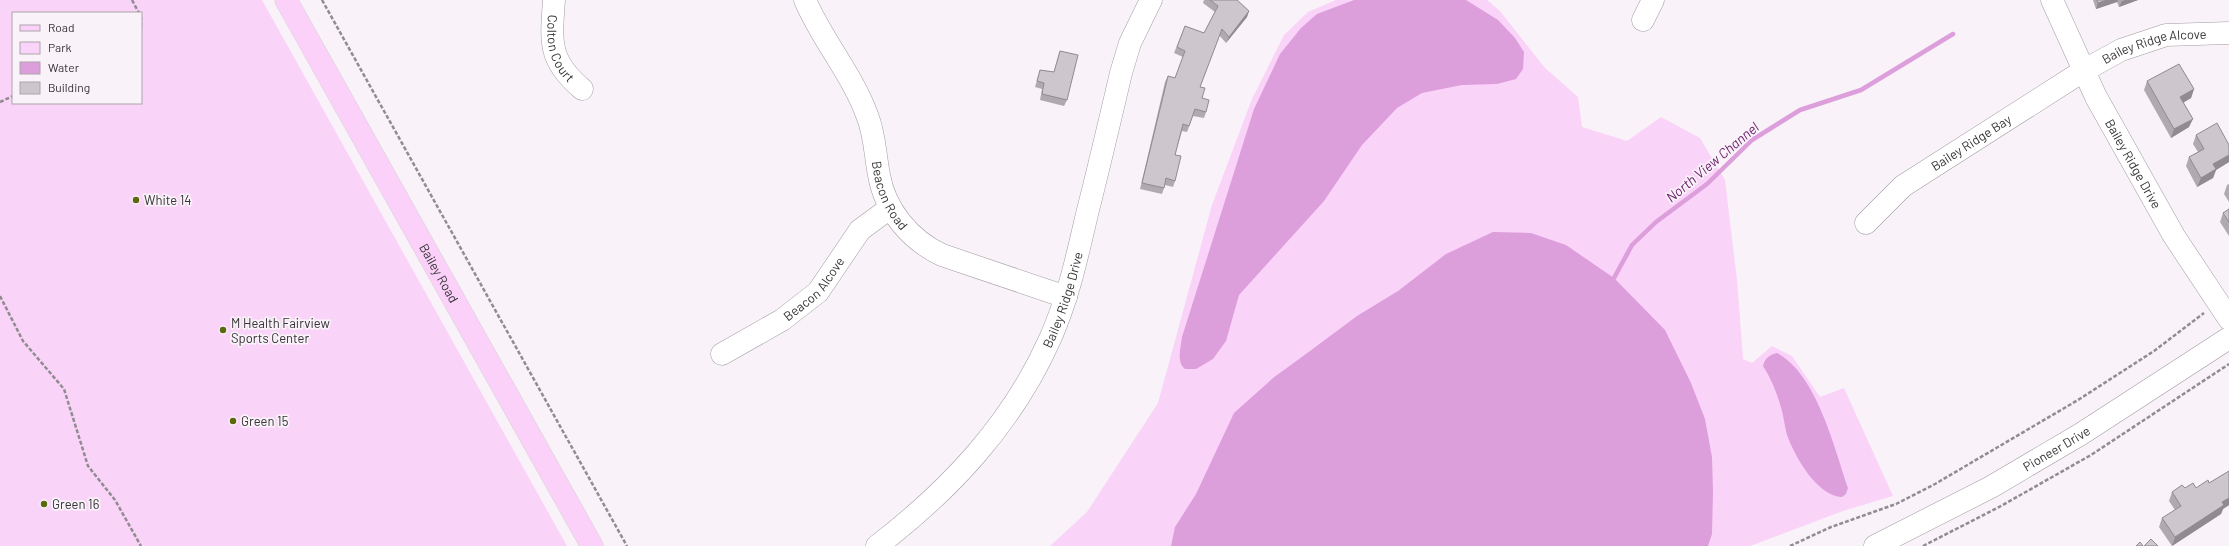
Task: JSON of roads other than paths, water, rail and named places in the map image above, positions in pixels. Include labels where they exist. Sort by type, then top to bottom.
[{"type":"main road","name":"Bailey Road","points":[[286,0],[592,546]]},
{"type":"street","name":"Colton Court","points":[[554,0],[552,31],[554,53],[559,65],[569,78],[582,89]]},
{"type":"street","name":"Beacon Road","points":[[805,0],[867,115],[883,191],[890,208],[912,234],[930,249],[1066,297]]},
{"type":"street","name":"Bailey Ridge Drive","points":[[877,546],[912,520],[942,491],[988,442],[1012,408],[1050,339],[1066,297],[1121,73],[1130,43],[1151,0]]},
{"type":"street","points":[[1643,20],[1653,0]]},
{"type":"street","name":"Bailey Ridge Drive","points":[[2052,0],[2083,71],[2174,236],[2229,319]]},
{"type":"street","name":"Bailey Ridge Alcove","points":[[2083,71],[2121,50],[2166,35],[2229,33]]},
{"type":"street","name":"Bailey Ridge Bay","points":[[1866,223],[1903,186],[2083,71]]},
{"type":"street","name":"Beacon Alcove","points":[[722,354],[782,320],[818,292],[860,230],[890,208]]},
{"type":"street","name":"Pioneer Drive","points":[[1875,546],[1991,487],[2081,434],[2229,338]]},
{"type":"water","points":[[1354,0],[1466,0],[1498,20],[1515,38],[1524,52],[1523,69],[1516,79],[1497,84],[1462,85],[1422,93],[1397,108],[1362,145],[1324,201],[1239,295],[1226,341],[1213,359],[1196,369],[1185,369],[1182,366],[1180,358],[1182,337],[1254,109],[1280,54],[1301,28],[1317,14]]},
{"type":"water","points":[[1493,232],[1531,233],[1566,245],[1614,278],[1665,330],[1691,383],[1705,419],[1712,457],[1713,492],[1712,534],[1708,546],[1171,546],[1175,527],[1196,494],[1234,413],[1273,378],[1357,316],[1398,291],[1446,254]]},
{"type":"water","points":[[1777,353],[1791,363],[1803,378],[1822,413],[1848,488],[1846,494],[1842,497],[1833,495],[1816,483],[1808,474],[1795,454],[1787,435],[1777,394],[1763,366],[1768,357]]},
{"type":"waterway","name":"North View Channel","points":[[1614,278],[1632,245],[1656,222],[1707,184],[1752,140],[1800,110],[1861,90],[1953,34]]},
{"type":"place","name":"White 14","points":[[136,200]]},
{"type":"place","name":"M Health Fairview Sports Center","points":[[223,330]]},
{"type":"place","name":"Green 15","points":[[233,421]]},
{"type":"place","name":"Green 16","points":[[44,504]]}]
